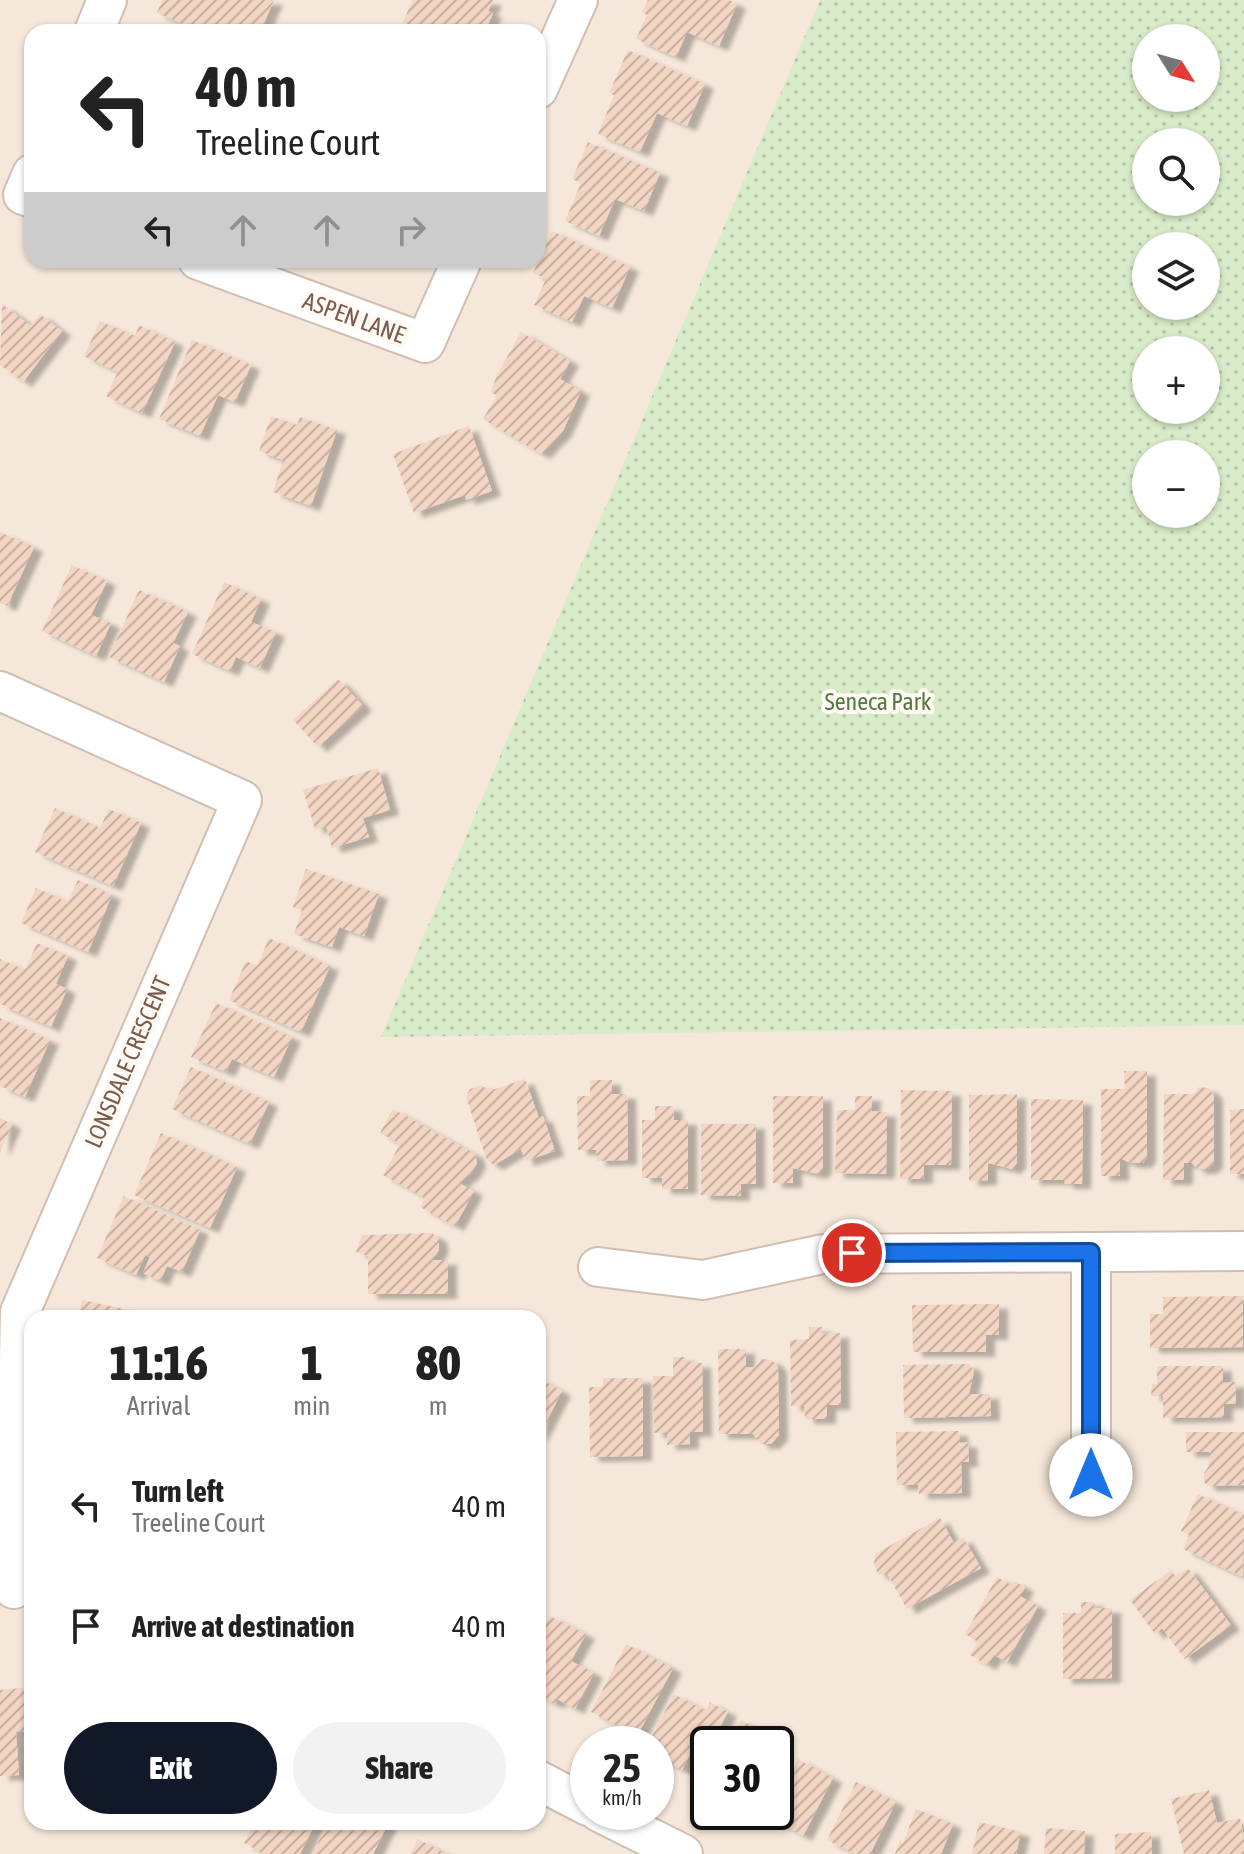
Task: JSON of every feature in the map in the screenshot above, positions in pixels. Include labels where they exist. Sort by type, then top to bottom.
[{"type":"street","points":[[97,24],[107,0]]},
{"type":"street","points":[[546,71],[578,0]]},
{"type":"street","name":"ASPEN LANE","points":[[220,268],[425,343],[458,268]]},
{"type":"street","name":"LONSDALE CRESCENT","points":[[0,691],[242,800],[20,1312],[15,1591]]},
{"type":"street","points":[[598,1267],[703,1280],[823,1254],[1244,1251]]},
{"type":"street","points":[[1091,1252],[1091,1475]]},
{"type":"street","points":[[546,1784],[570,1797]]},
{"type":"street","points":[[613,1831],[683,1854]]},
{"type":"shaded area","points":[[0,0],[1244,0],[1244,1854],[0,1854]]},
{"type":"green space","name":"Seneca Park","points":[[820,0],[1244,0],[1244,1025],[381,1037]]},
{"type":"building","points":[[162,0],[274,0],[264,24],[183,24],[157,13]]},
{"type":"building","points":[[413,0],[493,0],[488,11],[493,13],[488,24],[403,22]]},
{"type":"building","points":[[648,0],[729,0],[737,4],[719,46],[687,32],[676,57],[636,39],[647,15],[642,12]]},
{"type":"building","points":[[628,50],[705,84],[687,126],[657,113],[640,152],[598,134],[614,95],[609,93]]},
{"type":"building","points":[[588,142],[660,173],[644,211],[615,199],[599,236],[565,221],[581,183],[572,179]]},
{"type":"building","points":[[552,231],[630,267],[612,308],[584,296],[572,322],[534,305],[546,279],[533,273],[535,268],[546,268],[546,244]]},
{"type":"building","points":[[2,304],[31,326],[40,314],[62,331],[23,382],[0,365]]},
{"type":"building","points":[[100,321],[135,336],[139,325],[175,342],[142,413],[106,396],[118,372],[84,356]]},
{"type":"building","points":[[521,332],[570,361],[560,379],[581,391],[563,431],[541,454],[483,419],[497,396],[491,392],[496,377]]},
{"type":"building","points":[[192,340],[251,365],[235,402],[218,395],[200,436],[159,419]]},
{"type":"building","points":[[271,416],[297,425],[300,417],[337,430],[311,506],[273,492],[283,460],[259,451]]},
{"type":"building","points":[[469,426],[492,491],[466,500],[465,495],[414,513],[393,454]]},
{"type":"building","points":[[0,532],[34,547],[7,606],[0,603]]},
{"type":"building","points":[[72,565],[107,581],[91,615],[111,623],[96,656],[42,631]]},
{"type":"building","points":[[224,582],[261,599],[251,622],[276,632],[260,668],[236,657],[230,671],[192,654]]},
{"type":"building","points":[[139,590],[188,612],[173,643],[180,646],[164,682],[109,657]]},
{"type":"building","points":[[338,679],[363,706],[318,747],[293,720]]},
{"type":"building","points":[[378,768],[390,810],[363,818],[369,837],[332,848],[326,826],[315,829],[303,790]]},
{"type":"building","points":[[55,808],[100,828],[109,809],[141,823],[113,886],[35,852]]},
{"type":"building","points":[[306,869],[379,894],[364,936],[339,927],[332,947],[294,934],[302,910],[293,907]]},
{"type":"building","points":[[78,880],[112,895],[88,952],[21,923],[36,888],[68,902]]},
{"type":"building","points":[[269,938],[330,966],[301,1032],[229,1000],[246,961],[257,966]]},
{"type":"building","points":[[37,943],[68,956],[56,984],[67,989],[51,1027],[0,1004],[0,959],[25,970]]},
{"type":"building","points":[[216,1003],[292,1037],[274,1077],[232,1059],[226,1072],[191,1057]]},
{"type":"building","points":[[0,1018],[50,1040],[25,1097],[0,1086]]},
{"type":"building","points":[[191,1067],[269,1102],[250,1144],[172,1109]]},
{"type":"building","points":[[1124,1071],[1147,1071],[1147,1157],[1143,1163],[1130,1163],[1120,1158],[1120,1176],[1101,1176],[1101,1089],[1125,1089]]},
{"type":"building","points":[[525,1079],[555,1151],[525,1161],[521,1149],[494,1165],[487,1161],[466,1097],[470,1089],[481,1085],[489,1091]]},
{"type":"building","points":[[590,1080],[612,1080],[612,1094],[627,1094],[628,1160],[597,1161],[596,1150],[578,1150],[577,1096],[590,1096]]},
{"type":"building","points":[[1199,1087],[1208,1088],[1214,1095],[1214,1163],[1208,1169],[1197,1169],[1192,1163],[1184,1163],[1184,1180],[1163,1180],[1164,1094],[1194,1094]]},
{"type":"building","points":[[901,1090],[952,1091],[951,1165],[924,1165],[924,1179],[900,1179]]},
{"type":"building","points":[[1017,1094],[1017,1163],[1012,1169],[988,1163],[988,1180],[969,1181],[969,1095]]},
{"type":"building","points":[[773,1096],[823,1096],[823,1168],[818,1174],[793,1168],[793,1183],[773,1183]]},
{"type":"building","points":[[855,1096],[872,1096],[871,1111],[887,1112],[886,1174],[835,1173],[837,1110],[855,1110]]},
{"type":"building","points":[[1031,1099],[1083,1100],[1082,1184],[1065,1184],[1064,1180],[1031,1180]]},
{"type":"building","points":[[655,1106],[673,1106],[674,1120],[688,1120],[688,1189],[662,1189],[662,1178],[642,1178],[642,1120],[655,1120]]},
{"type":"building","points":[[393,1109],[475,1154],[477,1163],[459,1183],[474,1191],[455,1226],[420,1207],[425,1198],[383,1175],[400,1144],[380,1133]]},
{"type":"building","points":[[1244,1109],[1244,1174],[1230,1174],[1230,1110]]},
{"type":"building","points":[[0,1118],[12,1124],[0,1152]]},
{"type":"building","points":[[701,1124],[756,1124],[756,1184],[741,1184],[741,1196],[701,1195]]},
{"type":"building","points":[[161,1133],[237,1167],[210,1228],[134,1195]]},
{"type":"building","points":[[124,1196],[200,1230],[182,1272],[167,1266],[160,1281],[143,1273],[150,1257],[145,1255],[136,1275],[97,1258]]},
{"type":"building","points":[[432,1233],[439,1239],[439,1250],[432,1260],[448,1260],[448,1294],[368,1294],[368,1256],[356,1252],[362,1235]]},
{"type":"building","points":[[1243,1296],[1243,1347],[1150,1348],[1150,1314],[1163,1314],[1163,1297]]},
{"type":"building","points":[[82,1300],[129,1310],[80,1310]]},
{"type":"building","points":[[999,1304],[999,1335],[986,1335],[986,1352],[913,1352],[912,1305]]},
{"type":"building","points":[[809,1327],[822,1327],[822,1334],[840,1333],[841,1405],[827,1405],[827,1419],[805,1419],[804,1406],[791,1406],[790,1340],[809,1339]]},
{"type":"building","points":[[718,1349],[746,1349],[746,1367],[754,1367],[761,1359],[772,1360],[778,1367],[779,1435],[771,1444],[761,1444],[753,1434],[719,1434]]},
{"type":"building","points":[[673,1357],[686,1357],[686,1362],[702,1363],[703,1432],[690,1432],[690,1444],[667,1445],[667,1432],[654,1433],[653,1376],[673,1376]]},
{"type":"building","points":[[969,1364],[974,1371],[969,1394],[990,1394],[991,1416],[904,1418],[903,1365]]},
{"type":"building","points":[[1157,1366],[1223,1366],[1223,1383],[1236,1382],[1236,1404],[1224,1404],[1224,1417],[1163,1418],[1163,1396],[1151,1396],[1152,1384],[1157,1384]]},
{"type":"building","points":[[603,1378],[643,1378],[643,1456],[590,1457],[589,1387],[603,1387]]},
{"type":"building","points":[[546,1382],[562,1391],[546,1422]]},
{"type":"building","points":[[959,1431],[960,1443],[968,1442],[969,1462],[961,1462],[962,1493],[919,1494],[918,1485],[897,1485],[896,1432]]},
{"type":"building","points":[[1186,1432],[1244,1432],[1244,1485],[1208,1486],[1204,1482],[1204,1473],[1209,1466],[1209,1452],[1186,1452]]},
{"type":"building","points":[[1198,1494],[1244,1515],[1243,1577],[1183,1549],[1189,1535],[1181,1531]]},
{"type":"building","points":[[940,1518],[954,1543],[963,1537],[981,1568],[907,1609],[888,1575],[878,1574],[874,1564],[875,1554]]},
{"type":"building","points":[[1188,1568],[1231,1625],[1185,1659],[1162,1628],[1155,1634],[1130,1600],[1171,1570],[1176,1577]]},
{"type":"building","points":[[997,1577],[1011,1585],[1014,1581],[1025,1587],[1020,1596],[1038,1606],[1007,1662],[994,1655],[987,1665],[970,1655],[978,1642],[965,1634]]},
{"type":"building","points":[[1081,1602],[1095,1602],[1094,1608],[1112,1608],[1112,1678],[1063,1679],[1063,1613],[1081,1613]]},
{"type":"building","points":[[550,1616],[586,1634],[571,1661],[594,1673],[575,1709],[557,1699],[555,1704],[546,1699],[546,1623]]},
{"type":"building","points":[[626,1644],[673,1668],[642,1726],[618,1726],[591,1712]]},
{"type":"building","points":[[24,1688],[24,1732],[16,1732],[19,1775],[0,1776],[0,1690]]},
{"type":"building","points":[[674,1694],[706,1711],[710,1702],[728,1712],[721,1726],[690,1726],[690,1754],[682,1770],[674,1766],[674,1726],[657,1726]]},
{"type":"building","points":[[741,1720],[753,1726],[738,1726]]},
{"type":"building","points":[[798,1759],[833,1778],[803,1836],[792,1830],[794,1767]]},
{"type":"building","points":[[856,1782],[896,1802],[870,1854],[855,1854],[827,1840]]},
{"type":"building","points":[[1209,1790],[1217,1823],[1240,1818],[1244,1854],[1184,1854],[1171,1799]]},
{"type":"building","points":[[916,1809],[953,1824],[941,1854],[895,1854],[900,1841],[903,1843]]},
{"type":"building","points":[[979,1822],[1021,1832],[1016,1854],[972,1854]]},
{"type":"building","points":[[1046,1828],[1085,1831],[1084,1854],[1044,1854]]},
{"type":"building","points":[[251,1830],[312,1830],[300,1854],[264,1854],[244,1843]]},
{"type":"building","points":[[324,1830],[385,1830],[373,1854],[312,1854]]},
{"type":"building","points":[[1151,1832],[1152,1854],[1115,1854],[1115,1834]]},
{"type":"building","points":[[418,1839],[447,1854],[410,1854]]},
{"type":"route","points":[[852,1253],[1091,1252],[1091,1475]]}]
